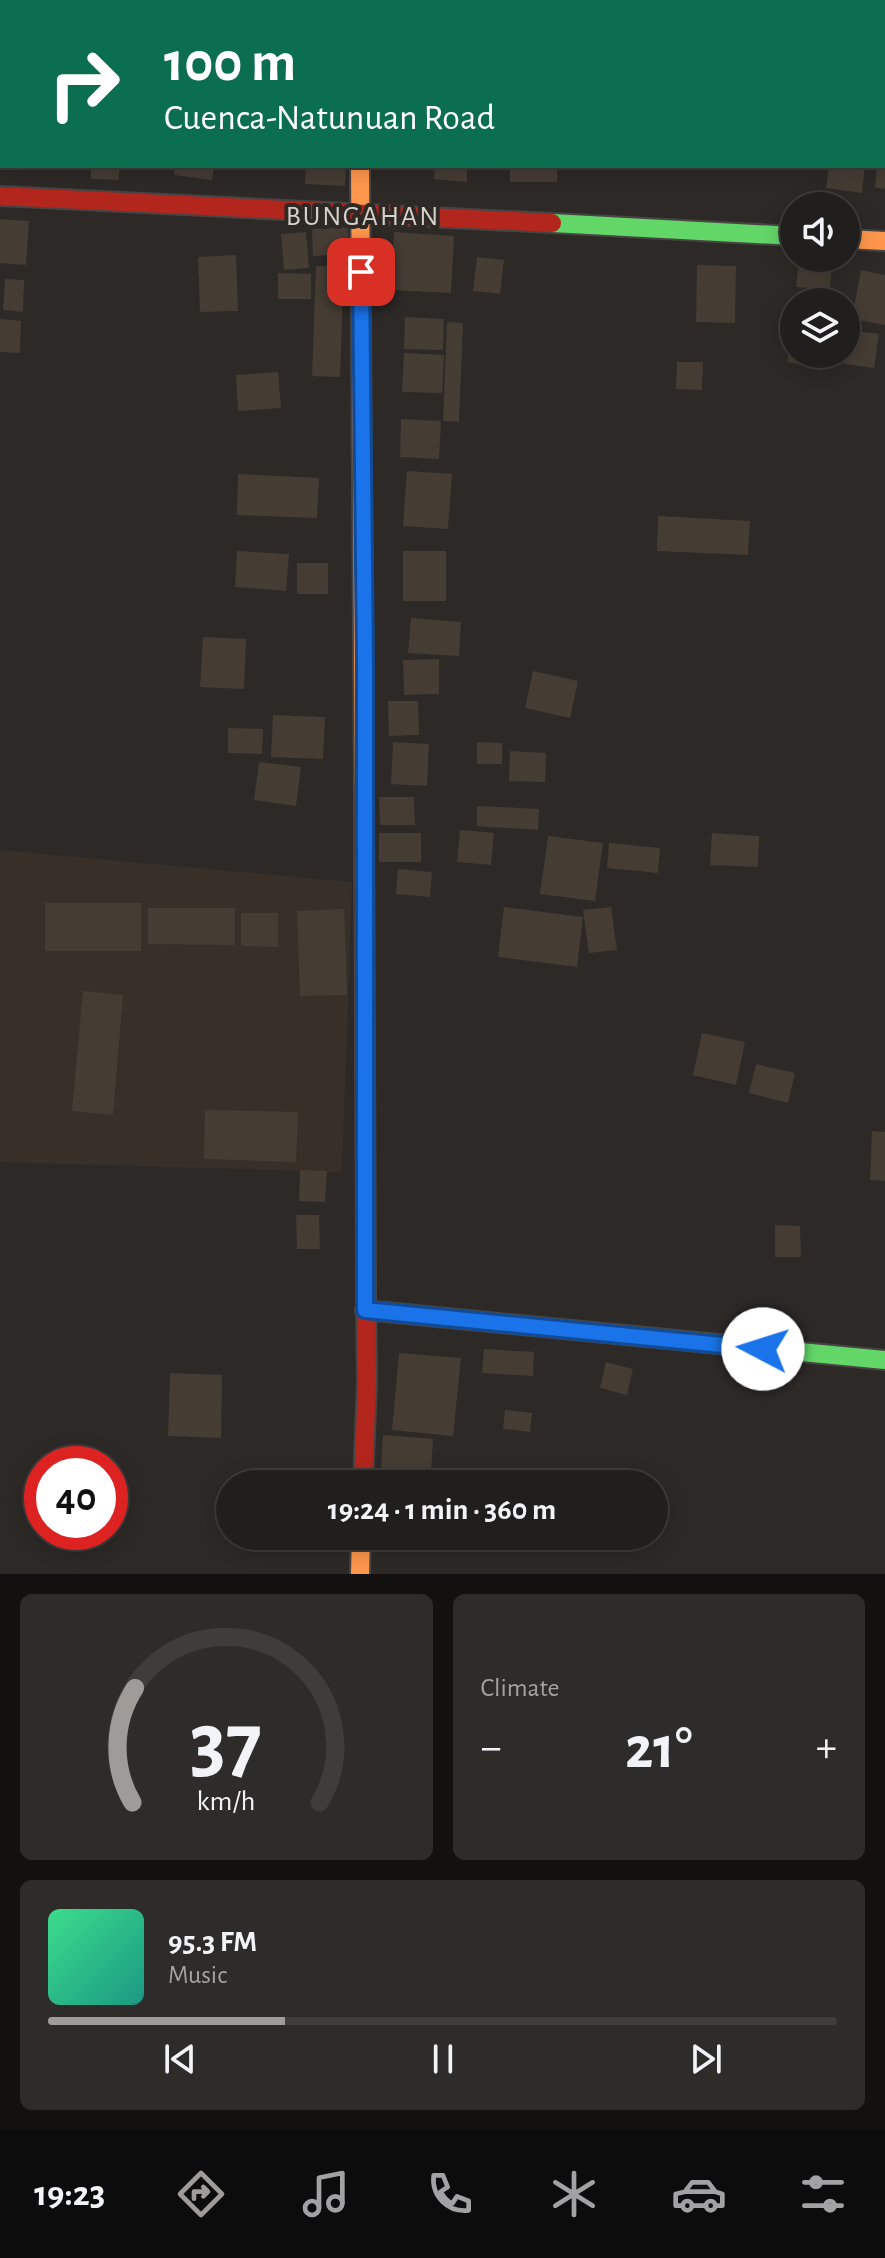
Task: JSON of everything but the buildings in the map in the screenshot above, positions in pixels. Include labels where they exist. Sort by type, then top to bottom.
[{"type":"main road","points":[[360,168],[367,1382],[364,1470]]},
{"type":"main road","points":[[0,196],[780,235]]},
{"type":"main road","points":[[860,240],[885,241]]},
{"type":"main road","points":[[365,1310],[885,1360]]},
{"type":"main road","points":[[360,1574],[361,1550]]},
{"type":"shaded area","points":[[0,850],[352,882],[342,1172],[0,1162]]},
{"type":"traffic: fast","points":[[552,223],[780,235]]},
{"type":"traffic: fast","points":[[364,799],[366,1294]]},
{"type":"traffic: fast","points":[[365,1310],[885,1360]]},
{"type":"traffic: slow","points":[[360,168],[364,799]]},
{"type":"traffic: slow","points":[[860,240],[885,241]]},
{"type":"traffic: slow","points":[[360,1574],[361,1550]]},
{"type":"traffic: jam","points":[[0,196],[552,223]]},
{"type":"traffic: jam","points":[[364,1470],[366,1294]]},
{"type":"district","name":"BUNGAHAN","points":[[363,215]]},
{"type":"route","points":[[361,272],[365,662],[365,1310],[763,1349]]}]
